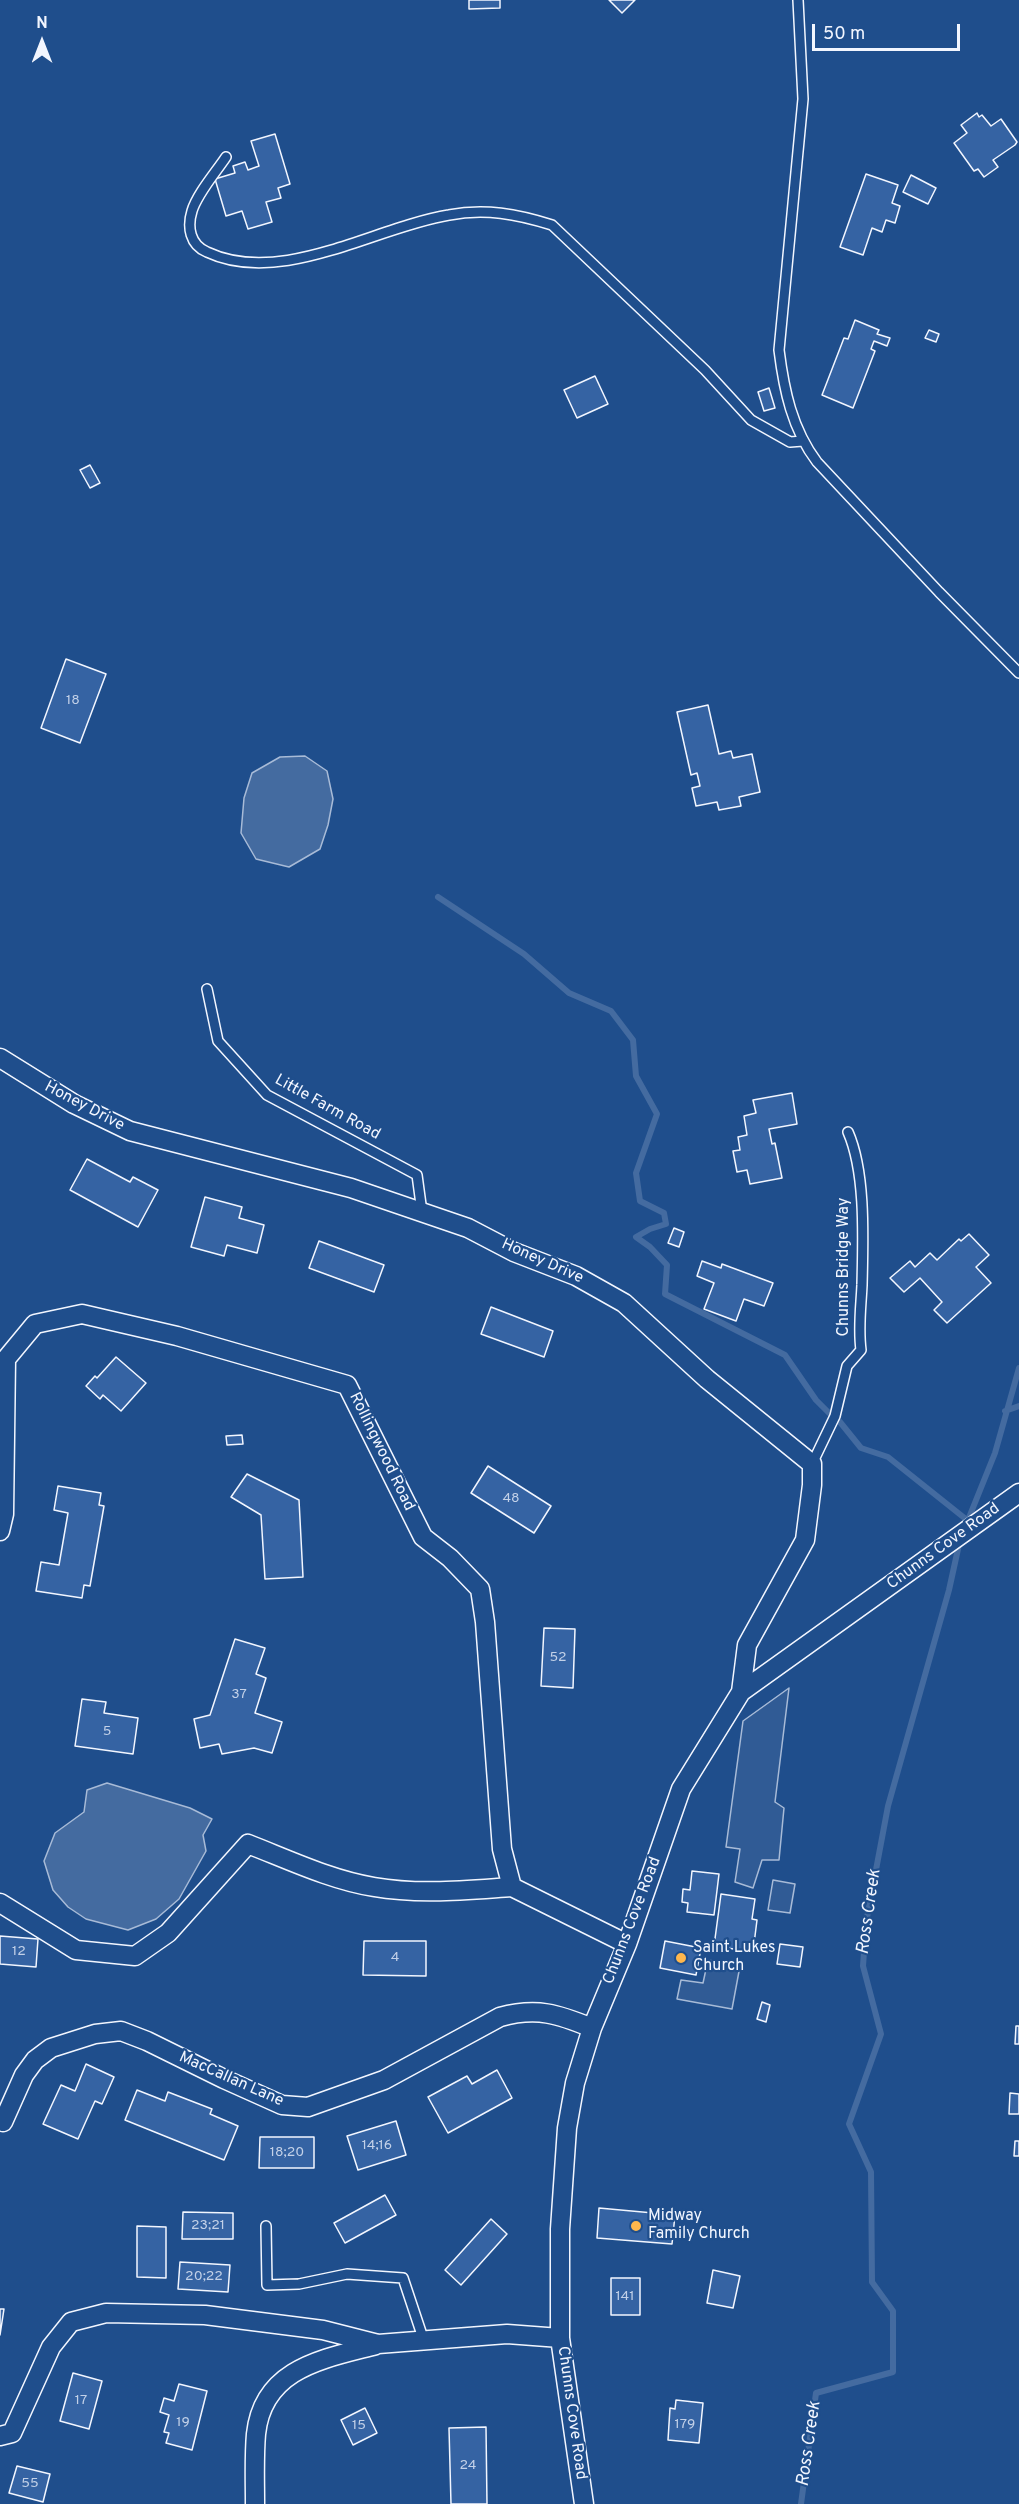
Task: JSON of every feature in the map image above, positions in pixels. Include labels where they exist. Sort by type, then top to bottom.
[{"type":"street","name":"Honey Drive","points":[[0,1058],[74,1104],[130,1131],[351,1188],[468,1228],[514,1252],[576,1276],[624,1303],[707,1379],[812,1464]]},
{"type":"street","name":"Rollingwood Road","points":[[0,1531],[3,1514],[6,1359],[35,1324],[82,1314],[177,1336],[348,1385],[423,1537],[450,1558],[480,1589],[485,1622],[502,1849],[512,1887]]},
{"type":"street","points":[[741,1692],[747,1645],[805,1540],[813,1485],[812,1464]]},
{"type":"street","name":"Chunns Cove Road","points":[[585,2504],[560,2338],[560,2229],[567,2128],[575,2083],[592,2028],[627,1944],[681,1789],[741,1692],[1019,1493]]},
{"type":"street","points":[[0,1903],[76,1950],[135,1956],[168,1933],[248,1844],[317,1872],[374,1887],[443,1892],[512,1887],[627,1944]]},
{"type":"street","name":"MacCallan Lane","points":[[3,2122],[24,2075],[35,2060],[51,2048],[95,2034],[120,2031],[129,2034],[282,2105],[309,2107],[384,2080],[500,2017],[516,2013],[556,2014],[592,2028]]},
{"type":"street","points":[[6,2435],[51,2347],[71,2322],[106,2313],[205,2315],[323,2330],[378,2344]]},
{"type":"street","points":[[255,2504],[256,2433],[262,2409],[274,2390],[294,2371],[318,2360],[378,2344],[507,2334],[560,2338]]},
{"type":"lane","points":[[798,0],[803,99],[779,350],[783,385],[803,441],[817,462],[1019,673]]},
{"type":"lane","points":[[226,157],[192,209],[189,230],[198,249],[224,260],[261,262],[308,257],[448,215],[488,211],[520,215],[552,225],[705,370],[751,420],[790,442],[803,441]]},
{"type":"lane","name":"Little Farm Road","points":[[207,989],[218,1041],[267,1095],[417,1174],[422,1212]]},
{"type":"lane","name":"Chunns Bridge Way","points":[[812,1464],[835,1416],[848,1366],[861,1350],[858,1332],[862,1285],[861,1198],[854,1145],[848,1132]]},
{"type":"lane","points":[[266,2226],[267,2285],[299,2284],[347,2274],[403,2278],[424,2341]]},
{"type":"shaded area","points":[[305,756],[327,771],[333,799],[320,849],[289,867],[256,859],[241,833],[244,798],[252,773],[280,757]]},
{"type":"shaded area","points":[[789,1688],[775,1802],[784,1808],[779,1860],[762,1860],[753,1888],[735,1882],[740,1849],[726,1847],[743,1721]]},
{"type":"shaded area","points":[[107,1783],[190,1808],[212,1819],[203,1835],[206,1851],[179,1899],[156,1919],[128,1930],[86,1919],[68,1907],[53,1890],[44,1861],[55,1833],[84,1812],[87,1790]]},
{"type":"shaded area","points":[[773,1880],[795,1884],[790,1913],[768,1910]]},
{"type":"shaded area","points":[[708,1960],[740,1966],[732,2009],[677,1999],[681,1980],[703,1983]]},
{"type":"building","points":[[469,0],[500,0],[500,8],[469,9]]},
{"type":"building","points":[[609,0],[635,0],[622,13]]},
{"type":"building","points":[[977,113],[979,117],[982,115],[991,126],[1001,119],[1017,142],[993,160],[998,167],[984,177],[978,169],[974,171],[954,143],[967,133],[961,125]]},
{"type":"building","points":[[275,134],[290,184],[278,188],[281,198],[266,202],[272,222],[248,229],[242,211],[226,216],[215,179],[235,173],[233,166],[245,162],[248,170],[259,166],[251,141]]},
{"type":"building","points":[[866,174],[898,185],[892,203],[900,206],[895,223],[886,220],[882,232],[872,228],[863,255],[840,247]]},
{"type":"building","points":[[911,175],[936,188],[928,204],[903,192]]},
{"type":"building","points":[[855,320],[879,330],[877,334],[890,338],[887,346],[874,341],[871,349],[875,351],[853,408],[822,395],[844,338],[848,339]]},
{"type":"building","points":[[929,330],[939,334],[936,342],[925,338]]},
{"type":"building","points":[[595,376],[608,404],[577,418],[564,390]]},
{"type":"building","points":[[769,388],[775,408],[764,411],[758,392]]},
{"type":"building","points":[[90,465],[100,483],[90,488],[80,470]]},
{"type":"building","points":[[66,659],[106,674],[80,743],[41,728]]},
{"type":"building","points":[[708,705],[719,754],[731,751],[733,758],[752,754],[760,792],[739,797],[741,806],[719,810],[717,802],[696,806],[692,788],[700,786],[697,773],[691,775],[677,712]]},
{"type":"building","points":[[792,1093],[797,1124],[769,1129],[772,1144],[775,1143],[782,1178],[750,1184],[747,1170],[737,1172],[733,1151],[740,1150],[738,1137],[747,1135],[744,1116],[756,1113],[753,1100]]},
{"type":"building","points":[[87,1159],[130,1182],[133,1177],[158,1190],[138,1227],[70,1190]]},
{"type":"building","points":[[205,1197],[242,1207],[239,1218],[264,1225],[257,1253],[227,1245],[224,1256],[191,1247]]},
{"type":"building","points":[[674,1228],[684,1232],[679,1247],[668,1243]]},
{"type":"building","points":[[969,1234],[989,1255],[976,1267],[991,1283],[947,1323],[934,1310],[942,1302],[920,1278],[904,1292],[890,1278],[910,1261],[915,1267],[930,1253],[937,1260],[959,1239],[961,1241]]},
{"type":"building","points":[[319,1241],[384,1265],[374,1292],[309,1268]]},
{"type":"building","points":[[702,1261],[721,1268],[722,1264],[773,1283],[764,1306],[744,1299],[736,1321],[704,1309],[714,1283],[697,1276]]},
{"type":"building","points":[[491,1307],[553,1331],[544,1357],[481,1334]]},
{"type":"building","points":[[116,1357],[146,1383],[121,1411],[103,1395],[100,1399],[86,1386],[95,1376],[97,1378]]},
{"type":"building","points":[[242,1435],[243,1444],[227,1445],[226,1436]]},
{"type":"building","points":[[488,1466],[551,1506],[534,1533],[471,1493]]},
{"type":"building","points":[[247,1474],[299,1500],[303,1577],[265,1579],[261,1515],[231,1497]]},
{"type":"building","points":[[58,1486],[101,1493],[99,1505],[104,1506],[90,1586],[84,1585],[82,1598],[36,1591],[41,1562],[59,1565],[68,1513],[54,1510]]},
{"type":"building","points":[[544,1628],[575,1629],[573,1688],[541,1686]]},
{"type":"building","points":[[235,1639],[265,1648],[256,1674],[266,1678],[255,1713],[282,1722],[272,1753],[254,1748],[222,1754],[219,1744],[200,1748],[194,1719],[210,1715]]},
{"type":"building","points":[[82,1699],[106,1702],[104,1713],[138,1718],[133,1754],[75,1746]]},
{"type":"building","points":[[692,1871],[719,1874],[714,1915],[687,1912],[688,1903],[682,1902],[683,1889],[690,1890]]},
{"type":"building","points":[[721,1894],[755,1899],[752,1919],[757,1920],[753,1952],[714,1946]]},
{"type":"building","points":[[0,1936],[38,1939],[36,1967],[0,1964]]},
{"type":"building","points":[[364,1941],[426,1941],[426,1976],[363,1975]]},
{"type":"building","name":"Saint Lukes Church","points":[[665,1941],[701,1948],[696,1975],[660,1968]]},
{"type":"building","points":[[780,1944],[803,1947],[800,1967],[777,1964]]},
{"type":"building","points":[[762,2002],[770,2005],[766,2022],[757,2019]]},
{"type":"building","points":[[1016,2026],[1019,2026],[1019,2044],[1015,2044]]},
{"type":"building","points":[[86,2064],[114,2077],[102,2104],[95,2101],[78,2139],[43,2124],[61,2085],[75,2091]]},
{"type":"building","points":[[497,2070],[512,2098],[448,2133],[428,2097],[467,2076],[472,2084]]},
{"type":"building","points":[[137,2090],[165,2101],[168,2092],[212,2109],[210,2114],[238,2126],[224,2160],[125,2120]]},
{"type":"building","points":[[1010,2093],[1019,2094],[1019,2114],[1009,2114]]},
{"type":"building","points":[[396,2121],[406,2155],[358,2170],[347,2136]]},
{"type":"building","points":[[260,2137],[314,2137],[314,2168],[259,2168]]},
{"type":"building","points":[[1015,2141],[1019,2141],[1019,2156],[1014,2156]]},
{"type":"building","points":[[385,2195],[396,2215],[345,2243],[334,2223]]},
{"type":"building","name":"Midway Family Church","points":[[599,2208],[675,2215],[672,2244],[597,2238]]},
{"type":"building","points":[[183,2212],[233,2213],[233,2239],[182,2239]]},
{"type":"building","points":[[491,2219],[507,2234],[461,2285],[445,2270]]},
{"type":"building","points":[[137,2226],[166,2227],[166,2278],[137,2277]]},
{"type":"building","points":[[180,2262],[230,2265],[228,2292],[178,2289]]},
{"type":"building","points":[[713,2270],[740,2276],[733,2308],[707,2303]]},
{"type":"building","points":[[611,2278],[640,2278],[640,2315],[611,2315]]},
{"type":"building","points":[[0,2309],[4,2309],[0,2335]]},
{"type":"building","points":[[73,2373],[102,2381],[89,2429],[60,2421]]},
{"type":"building","points":[[179,2384],[207,2391],[192,2450],[166,2443],[169,2433],[164,2432],[169,2415],[160,2412],[164,2398],[174,2401]]},
{"type":"building","points":[[676,2400],[703,2403],[699,2443],[668,2440],[670,2408],[675,2409]]},
{"type":"building","points":[[365,2408],[377,2433],[353,2445],[341,2420]]},
{"type":"building","points":[[486,2427],[487,2504],[451,2504],[449,2428]]},
{"type":"building","points":[[17,2466],[50,2474],[43,2502],[9,2493]]},
{"type":"waterway","points":[[438,897],[524,954],[569,993],[611,1011],[633,1040],[636,1076],[657,1114],[636,1173],[640,1201],[664,1213],[666,1224],[636,1237],[650,1247],[667,1265],[665,1294],[785,1355],[816,1400],[829,1413]]},
{"type":"waterway","name":"Ross Creek","points":[[966,1525],[995,1453],[1019,1368]]},
{"type":"waterway","points":[[1005,1411],[1019,1406]]},
{"type":"waterway","points":[[840,1422],[861,1448],[888,1457],[967,1520]]},
{"type":"waterway","name":"Ross Creek","points":[[801,2504],[816,2393],[893,2372],[893,2311],[872,2282],[871,2172],[849,2124],[881,2034],[863,1966],[866,1923],[888,1806],[949,1590],[960,1540]]},
{"type":"place","name":"Saint Lukes Church","points":[[681,1958]]},
{"type":"place","name":"Midway Family Church","points":[[636,2226]]}]
